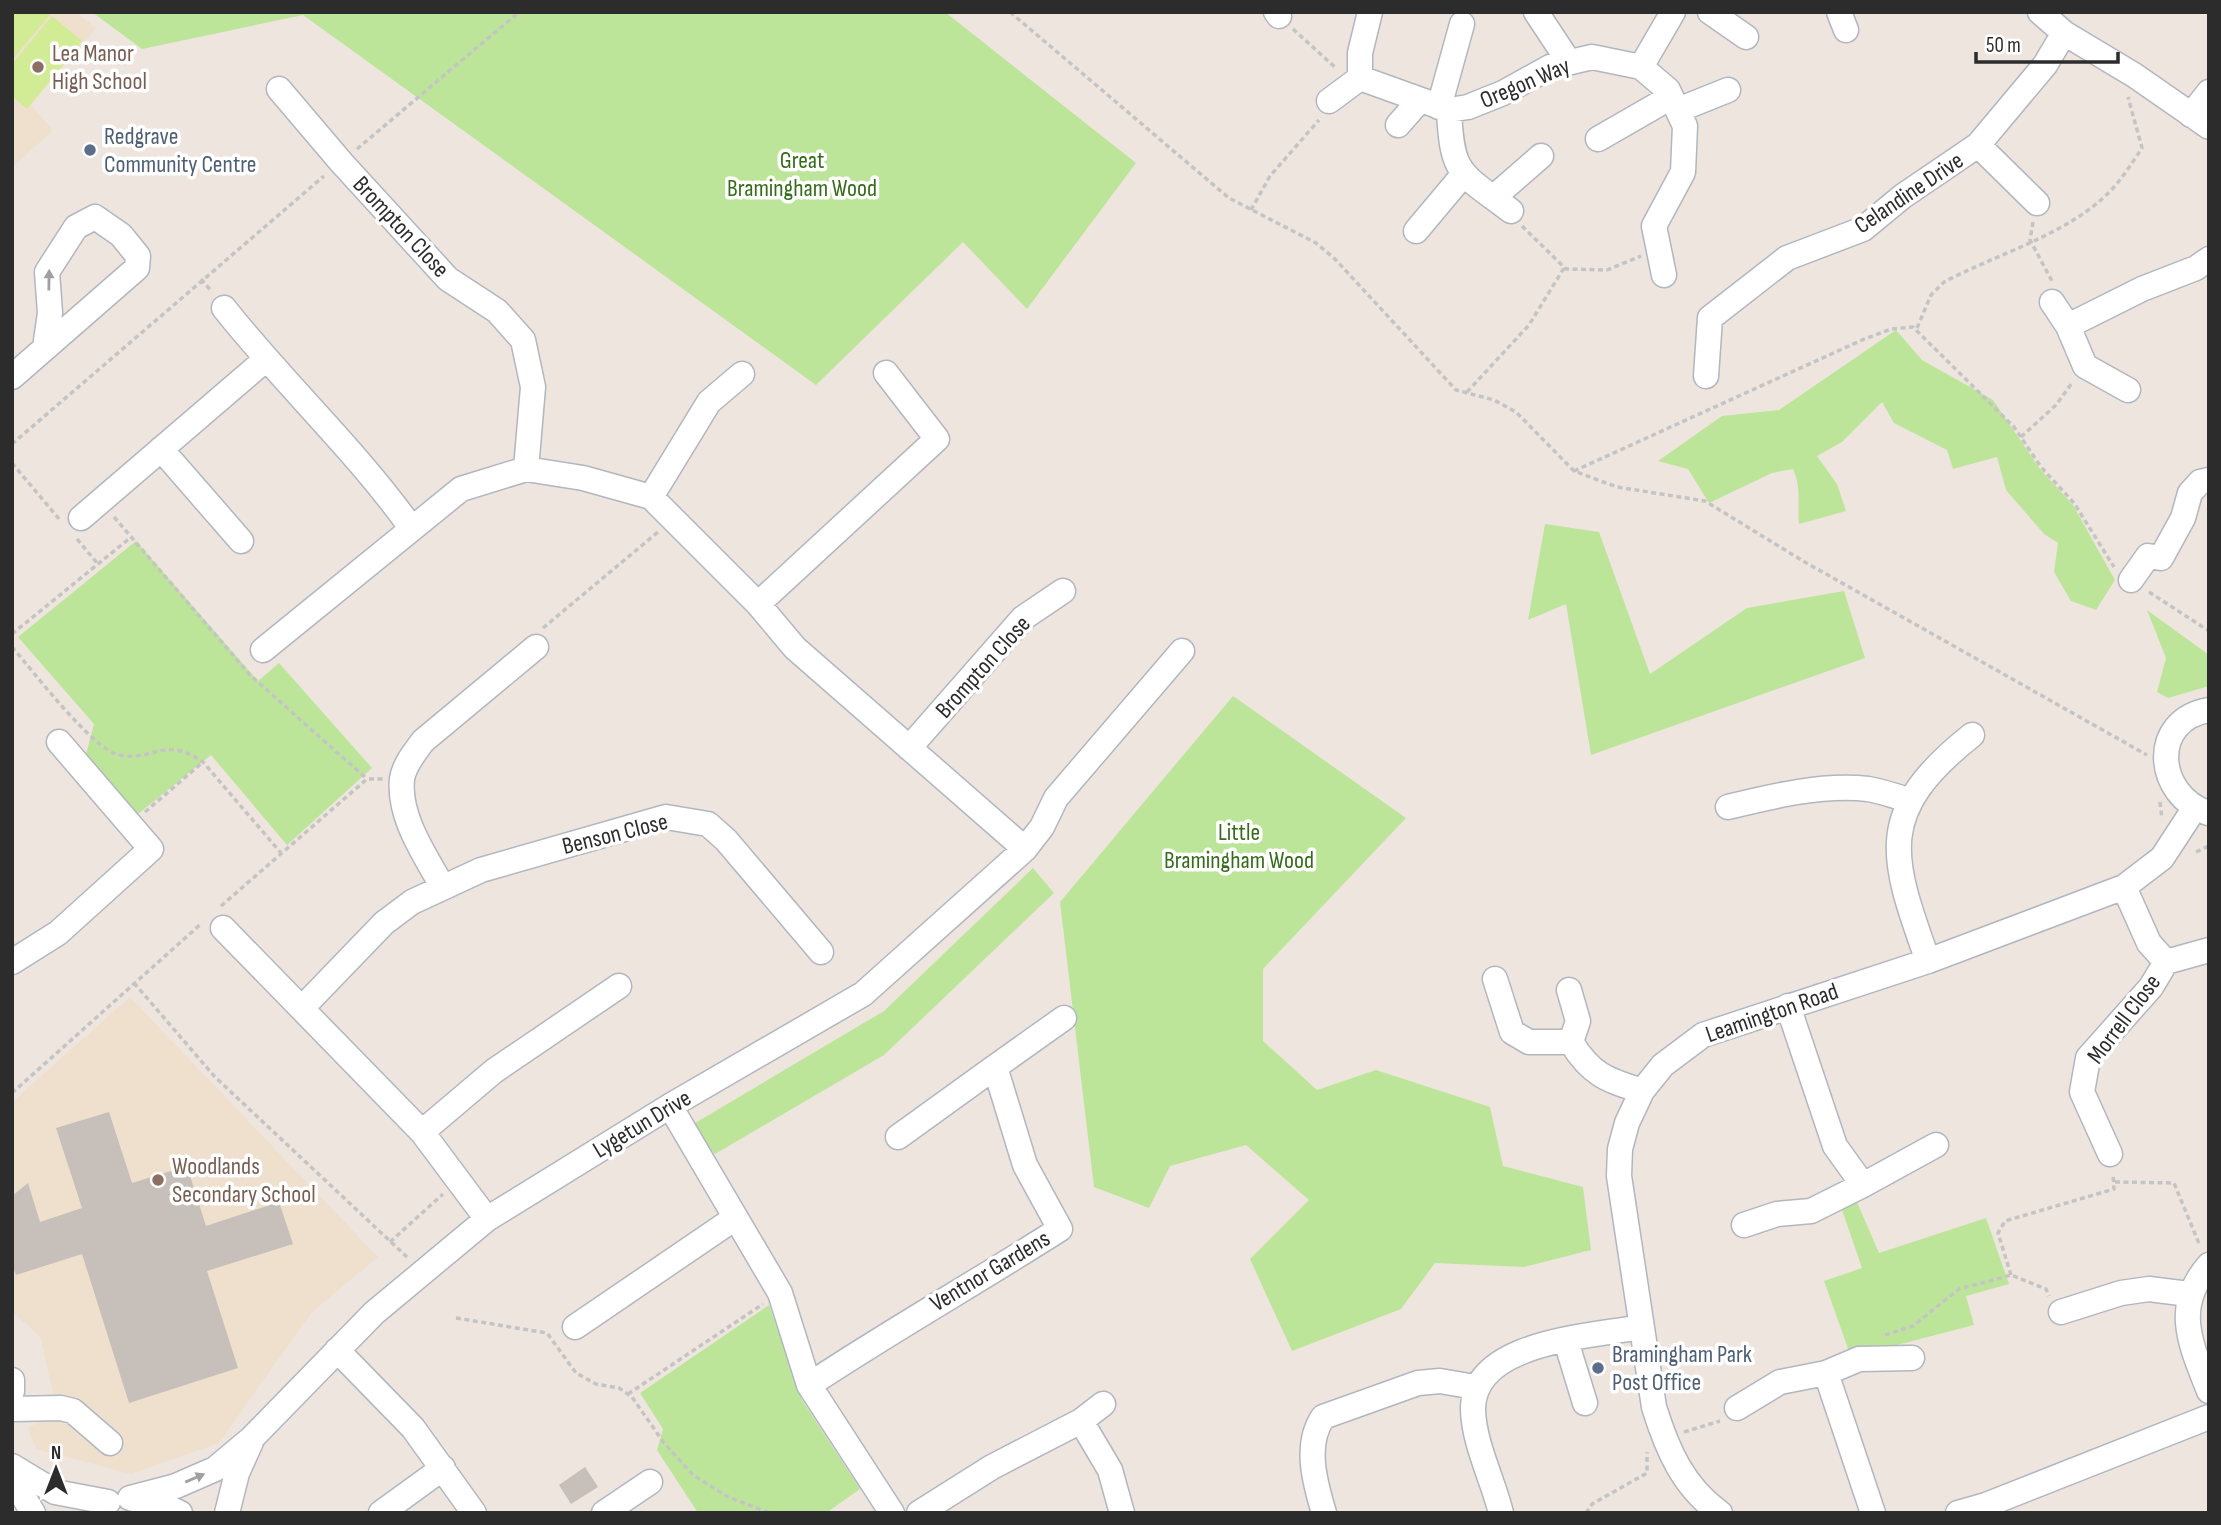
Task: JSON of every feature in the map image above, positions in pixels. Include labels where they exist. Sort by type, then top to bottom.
[{"type":"street","points":[[1329,101],[1356,81],[1370,12]]},
{"type":"street","points":[[1536,12],[1569,62]]},
{"type":"street","points":[[1664,275],[1657,237],[1684,172],[1685,126],[1668,90],[1641,67],[1673,12]]},
{"type":"street","points":[[1710,12],[1746,37]]},
{"type":"street","points":[[2040,12],[2064,33],[2134,75],[2200,121],[2209,92]]},
{"type":"street","points":[[1398,125],[1436,106],[1462,24]]},
{"type":"street","name":"Celandine Drive","points":[[1706,376],[1710,318],[1787,258],[1863,229],[1903,195],[1979,145],[2045,65],[2064,33]]},
{"type":"street","name":"Oregon Way","points":[[1463,175],[1451,152],[1436,106],[1468,107],[1503,93],[1550,67],[1592,57],[1641,67]]},
{"type":"street","points":[[1356,81],[1436,106]]},
{"type":"street","name":"Brompton Close","points":[[279,89],[341,162],[448,279],[496,311],[523,340],[533,387],[526,469]]},
{"type":"street","points":[[1598,139],[1674,104],[1728,90]]},
{"type":"street","name":"Celandine Drive","points":[[1979,145],[2037,203]]},
{"type":"street","points":[[1416,231],[1463,175],[1502,204],[1541,156]]},
{"type":"street","points":[[12,377],[137,268],[138,256],[121,235],[95,216],[76,227],[47,272],[50,313],[45,348]]},
{"type":"street","points":[[2068,326],[2142,289],[2196,268],[2209,259]]},
{"type":"street","points":[[2052,302],[2068,326],[2085,366],[2128,390]]},
{"type":"street","points":[[224,308],[265,360],[386,492],[412,529]]},
{"type":"street","points":[[75,528],[101,501],[265,360]]},
{"type":"street","points":[[758,604],[937,439],[886,373]]},
{"type":"street","points":[[651,497],[709,402],[742,374]]},
{"type":"street","points":[[161,449],[241,541]]},
{"type":"street","points":[[263,650],[461,489],[526,469],[583,478],[651,497],[758,604],[795,648],[1026,849]]},
{"type":"street","points":[[2131,580],[2148,556],[2161,558],[2183,518],[2190,493],[2200,482],[2209,480]]},
{"type":"street","name":"Brompton Close","points":[[909,748],[1023,618],[1063,591]]},
{"type":"street","points":[[442,886],[412,829],[404,805],[402,779],[409,760],[423,741],[536,647]]},
{"type":"street","name":"Lygetun Drive","points":[[252,1438],[374,1313],[487,1219],[670,1106],[863,994],[1026,849],[1042,827],[1056,798],[1182,651]]},
{"type":"street","points":[[2201,811],[2173,789],[2165,762],[2175,731],[2187,719],[2209,710]]},
{"type":"street","points":[[1928,961],[1901,886],[1897,837],[1910,800],[1936,763],[1972,735]]},
{"type":"street","points":[[12,962],[58,933],[151,849],[59,742]]},
{"type":"street","points":[[1728,807],[1774,795],[1832,789],[1868,789],[1910,800]]},
{"type":"street","name":"Leamington Road","points":[[1720,1513],[1686,1483],[1664,1438],[1654,1407],[1619,1176],[1620,1149],[1627,1123],[1642,1091],[1663,1065],[1703,1035],[1928,961],[2123,887],[2162,858],[2201,811]]},
{"type":"street","name":"Benson Close","points":[[302,1008],[384,923],[442,886],[481,870],[666,817],[708,824],[726,841],[821,952]]},
{"type":"street","name":"Morrell Close","points":[[2123,887],[2149,943],[2165,962]]},
{"type":"street","points":[[223,928],[422,1132],[487,1219]]},
{"type":"street","name":"Morrell Close","points":[[2110,1154],[2081,1093],[2088,1058],[2151,987],[2165,962],[2209,950]]},
{"type":"street","points":[[1496,979],[1512,1032],[1529,1042],[1571,1042]]},
{"type":"street","points":[[422,1132],[494,1071],[619,986]]},
{"type":"street","points":[[1569,990],[1577,1021],[1571,1042],[1584,1063],[1607,1080],[1642,1091]]},
{"type":"street","points":[[1788,1006],[1835,1146],[1863,1185]]},
{"type":"street","points":[[898,1137],[1063,1018]]},
{"type":"street","name":"Ventnor Gardens","points":[[809,1385],[912,1317],[969,1287],[1060,1229],[1025,1164],[995,1067]]},
{"type":"street","points":[[670,1106],[779,1293],[809,1385],[892,1513]]},
{"type":"street","points":[[1744,1226],[1777,1214],[1811,1210],[1863,1185],[1936,1144]]},
{"type":"street","points":[[575,1327],[735,1218]]},
{"type":"street","points":[[2208,1266],[2189,1294],[2190,1339],[2209,1391]]},
{"type":"street","points":[[2061,1312],[2121,1293],[2149,1289],[2189,1294]]},
{"type":"street","points":[[1501,1513],[1473,1411],[1475,1387],[1496,1364],[1525,1349],[1640,1327]]},
{"type":"street","points":[[1566,1341],[1585,1403]]},
{"type":"street","points":[[337,1350],[413,1428],[474,1513]]},
{"type":"street","points":[[1737,1408],[1780,1382],[1826,1373],[1858,1359],[1912,1359]]},
{"type":"street","points":[[1826,1373],[1873,1513]]},
{"type":"street","points":[[12,1380],[12,1391]]},
{"type":"street","points":[[1324,1513],[1314,1481],[1317,1408],[1418,1382],[1440,1381],[1475,1387]]},
{"type":"street","points":[[919,1513],[992,1467],[1081,1421],[1103,1404]]},
{"type":"street","points":[[12,1409],[61,1408],[73,1411],[110,1444]]},
{"type":"street","points":[[1958,1513],[1987,1509],[2209,1418]]},
{"type":"street","points":[[1081,1421],[1110,1469],[1122,1513]]},
{"type":"street","points":[[83,1513],[119,1500],[176,1486],[215,1469],[252,1438]]},
{"type":"street","points":[[227,1513],[237,1473],[252,1438]]},
{"type":"street","points":[[12,1466],[37,1485],[55,1492],[159,1503],[180,1513]]},
{"type":"street","points":[[381,1513],[443,1468]]},
{"type":"street","points":[[12,1477],[33,1513]]},
{"type":"street","points":[[604,1513],[650,1482]]},
{"type":"path","points":[[12,444],[519,12]]},
{"type":"path","points":[[1010,12],[1149,133],[1229,198],[1316,243],[1335,259],[1456,390],[1494,400],[1517,412],[1574,471],[1617,487],[1705,501],[1815,568],[2150,756]]},
{"type":"path","points":[[1278,14],[1356,81]]},
{"type":"path","points":[[1251,209],[1270,176],[1327,111],[1329,101]]},
{"type":"path","points":[[1502,204],[1522,228],[1564,268],[1607,270],[1657,237]]},
{"type":"path","points":[[2031,240],[2059,294],[2052,302]]},
{"type":"path","points":[[1466,393],[1529,325],[1564,268]]},
{"type":"path","points":[[1574,471],[1863,340],[1891,329],[1913,327],[1979,389],[2021,437],[2041,467],[2074,503],[2113,566],[2209,631]]},
{"type":"path","points":[[2021,437],[2056,405],[2085,366]]},
{"type":"path","points":[[12,463],[75,528],[98,564]]},
{"type":"path","points":[[101,501],[130,538],[271,697],[367,779]]},
{"type":"path","points":[[536,647],[543,629],[673,519]]},
{"type":"path","points":[[13,631],[130,538]]},
{"type":"path","points":[[12,647],[100,746],[110,752],[134,755],[176,749],[189,752],[203,762],[281,853]]},
{"type":"path","points":[[131,825],[203,762]]},
{"type":"path","points":[[2196,852],[2209,846]]},
{"type":"path","points":[[134,983],[215,1077],[407,1256]]},
{"type":"path","points":[[2011,1275],[1998,1233],[2005,1221],[2115,1189],[2110,1154]]},
{"type":"path","points":[[390,1242],[458,1181]]},
{"type":"path","points":[[2115,1182],[2174,1183],[2208,1266]]},
{"type":"path","points":[[1874,1339],[1913,1326],[1959,1289],[2011,1275],[2046,1289],[2052,1304],[2061,1312]]},
{"type":"path","points":[[628,1394],[779,1293]]},
{"type":"path","points":[[456,1318],[547,1333],[576,1373],[596,1384],[619,1388],[628,1394],[664,1444],[693,1475],[728,1497],[770,1513]]},
{"type":"shaded area","name":"Lea Manor High School","points":[[12,12],[76,12],[96,28],[31,105],[53,130],[12,168]]},
{"type":"shaded area","name":"Woodlands Secondary School","points":[[130,997],[378,1257],[312,1312],[219,1443],[131,1474],[36,1449],[28,1428],[57,1411],[40,1336],[12,1312],[12,1102]]},
{"type":"green space","points":[[12,12],[47,12],[50,15],[12,60]]},
{"type":"green space","name":"Great Bramingham Wood","points":[[92,12],[945,12],[1136,163],[1027,309],[963,242],[816,385],[303,15],[142,49]]},
{"type":"green space","points":[[52,16],[82,41],[27,109],[12,96],[12,64]]},
{"type":"green space","points":[[1896,330],[1922,360],[1993,400],[2040,469],[2073,505],[2115,580],[2096,610],[2071,601],[2054,572],[2058,543],[2044,534],[2006,490],[1997,457],[1953,469],[1947,450],[1894,423],[1882,402],[1842,442],[1817,456],[1837,484],[1846,511],[1799,524],[1798,490],[1793,469],[1772,473],[1709,503],[1688,469],[1658,461],[1722,416],[1779,410]]},
{"type":"green space","points":[[1545,524],[1599,532],[1650,674],[1747,608],[1844,591],[1865,658],[1591,755],[1566,604],[1528,620]]},
{"type":"green space","points":[[136,541],[258,681],[279,663],[372,768],[287,845],[211,755],[138,814],[86,754],[94,724],[18,637]]},
{"type":"green space","points":[[2147,610],[2209,655],[2209,686],[2168,698],[2157,692],[2166,658]]},
{"type":"green space","name":"Little Bramingham Wood","points":[[1233,696],[1406,818],[1263,969],[1263,1041],[1317,1090],[1376,1070],[1490,1107],[1503,1166],[1583,1187],[1591,1250],[1524,1267],[1435,1263],[1401,1309],[1292,1351],[1250,1259],[1309,1200],[1246,1145],[1170,1166],[1149,1208],[1094,1187],[1060,902]]},
{"type":"green space","points":[[1033,868],[1054,893],[884,1055],[715,1154],[690,1126],[884,1011]]},
{"type":"green space","points":[[1856,1200],[1879,1253],[1986,1218],[2009,1284],[1966,1296],[1974,1325],[1851,1357],[1824,1281],[1862,1268],[1841,1207]]},
{"type":"green space","points":[[769,1305],[802,1400],[860,1489],[826,1513],[698,1513],[657,1450],[663,1429],[640,1393]]},
{"type":"building","points":[[109,1112],[132,1183],[187,1166],[206,1226],[279,1202],[293,1244],[207,1271],[238,1368],[129,1403],[82,1254],[16,1275],[12,1265],[12,1196],[28,1183],[40,1222],[82,1208],[56,1128]]},
{"type":"building","points":[[585,1467],[598,1487],[571,1504],[559,1485]]},
{"type":"place","name":"Lea Manor High School","points":[[38,67]]},
{"type":"place","name":"Redgrave Community Centre","points":[[90,150]]},
{"type":"place","name":"Woodlands Secondary School","points":[[158,1180]]},
{"type":"place","name":"Bramingham Park Post Office","points":[[1598,1368]]}]
